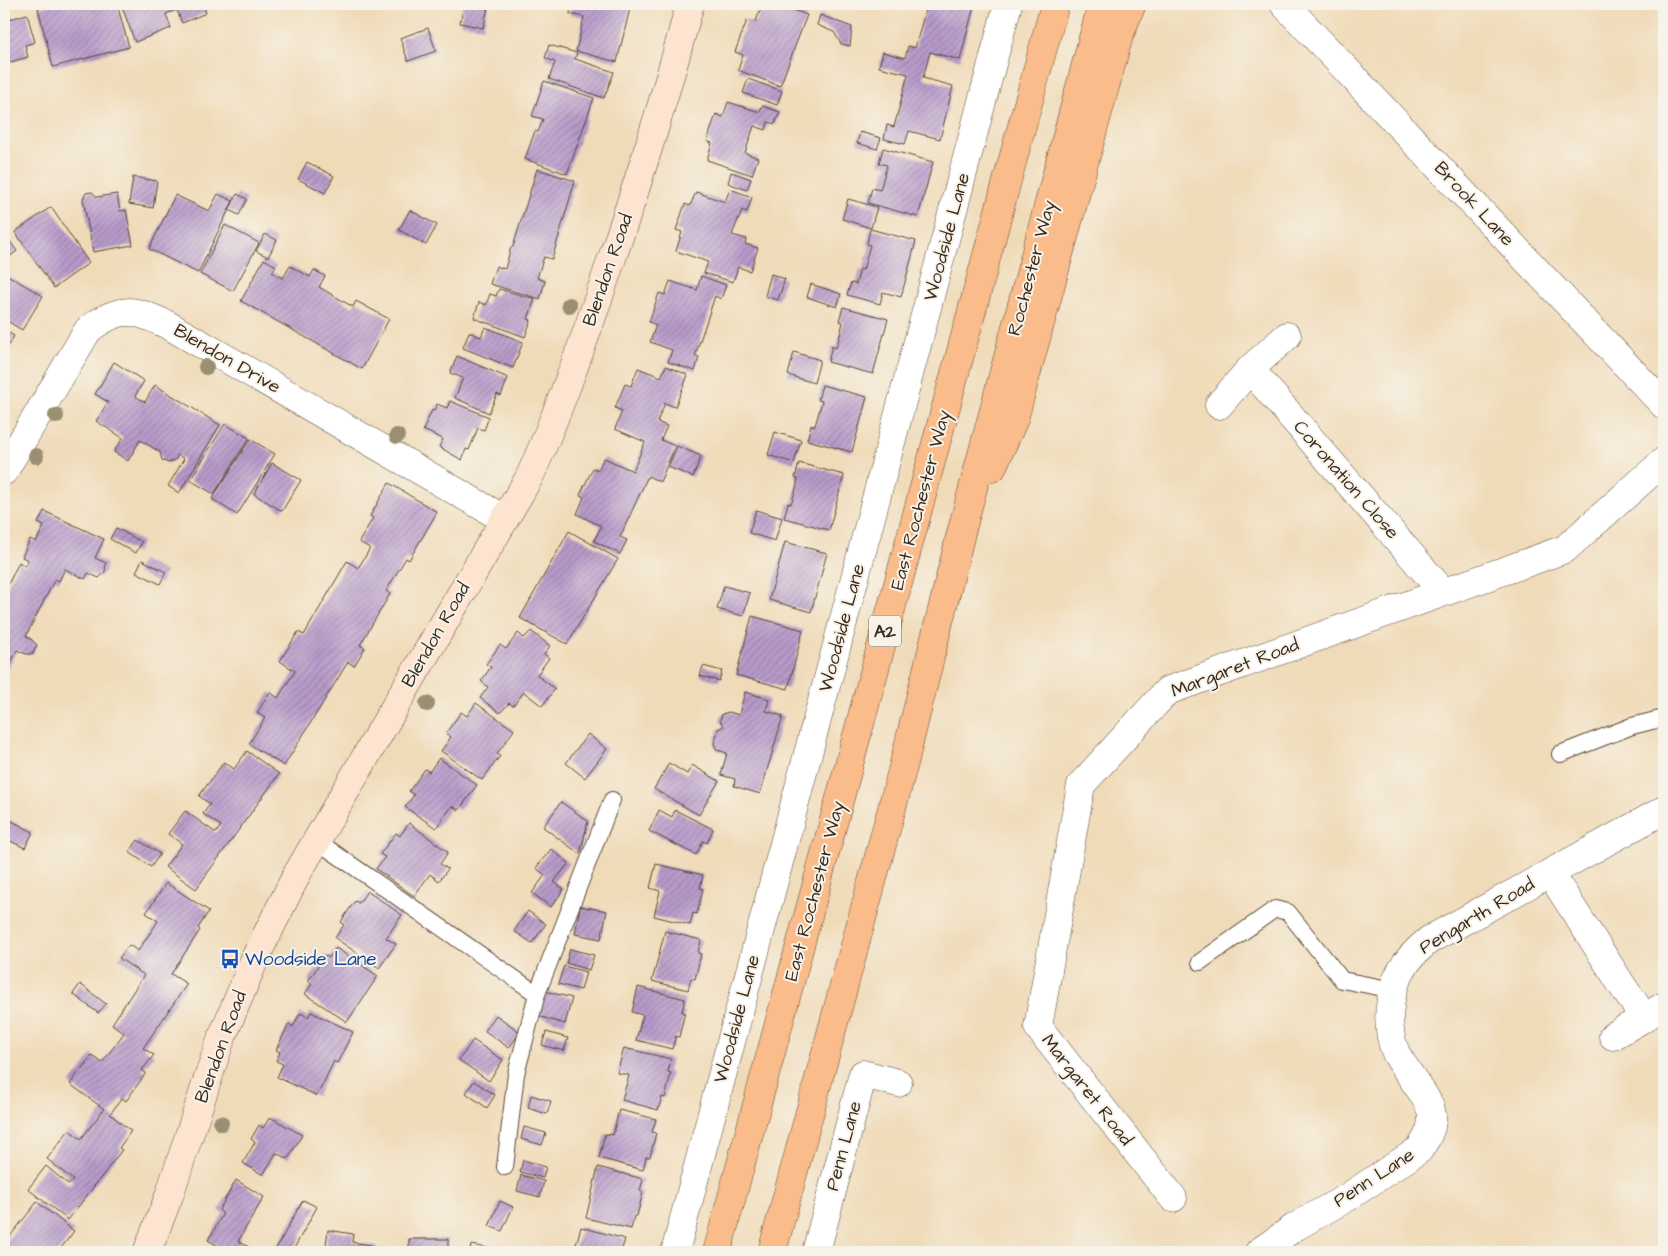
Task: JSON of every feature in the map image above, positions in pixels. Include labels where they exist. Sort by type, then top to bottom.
[{"type":"highway","name":"Rochester Way","points":[[961,533],[1102,4]]},
{"type":"highway","points":[[772,1252],[903,767],[961,533],[1014,419],[1119,36],[1132,4]]},
{"type":"highway","name":"East Rochester Way","points":[[717,1252],[1054,5]]},
{"type":"main road","name":"Blendon Road","points":[[147,1252],[170,1196],[220,1042],[256,956],[317,840],[530,476],[553,423],[586,335],[648,150],[690,4]]},
{"type":"street","name":"Woodside Lane","points":[[675,1252],[1008,4]]},
{"type":"street","name":"Brook Lane","points":[[1284,4],[1664,405]]},
{"type":"street","name":"Blendon Drive","points":[[4,471],[88,330],[107,316],[124,311],[142,314],[168,325],[504,518]]},
{"type":"street","points":[[1218,406],[1250,369],[1287,336]]},
{"type":"street","name":"Coronation Close","points":[[1250,369],[1443,592]]},
{"type":"street","name":"Margaret Road","points":[[1174,1198],[1038,1027],[1081,785],[1167,691],[1565,549],[1664,461]]},
{"type":"street","name":"Pengarth Road","points":[[1394,990],[1400,971],[1414,953],[1429,940],[1664,810]]},
{"type":"street","name":"Pengarth Road","points":[[1550,873],[1624,990],[1655,1012],[1612,1036]]},
{"type":"street","name":"Penn Lane","points":[[1259,1252],[1295,1227],[1348,1197],[1419,1150],[1427,1139],[1432,1121],[1428,1102],[1396,1052],[1391,1037],[1389,1021],[1394,990]]},
{"type":"street","name":"Penn Lane","points":[[816,1252],[863,1074],[898,1083]]},
{"type":"lane","points":[[1560,754],[1632,726],[1664,718]]},
{"type":"lane","points":[[505,1167],[516,1074],[537,994],[612,800]]},
{"type":"lane","points":[[317,840],[537,994]]},
{"type":"lane","points":[[1200,962],[1275,909],[1288,912],[1342,980],[1394,990]]},
{"type":"building","points":[[53,4],[117,4],[129,47],[53,67],[38,8]]},
{"type":"building","points":[[121,4],[203,4],[206,13],[182,23],[177,10],[166,14],[171,28],[135,42]]},
{"type":"building","points":[[464,4],[489,4],[483,28],[460,23]]},
{"type":"building","points":[[571,4],[631,4],[617,62],[576,51],[584,17],[570,14]]},
{"type":"building","points":[[763,4],[777,4],[807,15],[780,86],[738,70],[743,55],[735,52],[747,20],[755,23]]},
{"type":"building","points":[[927,4],[966,4],[974,6],[960,60],[930,52],[923,78],[953,86],[940,139],[909,131],[905,144],[884,139],[887,125],[894,127],[908,74],[879,67],[883,52],[905,58],[908,46],[915,48]]},
{"type":"building","points":[[27,14],[35,42],[25,45],[28,57],[4,64],[4,21]]},
{"type":"building","points":[[820,15],[852,27],[850,46],[841,44],[834,32],[817,25]]},
{"type":"building","points":[[428,28],[436,51],[408,61],[400,38]]},
{"type":"building","points":[[549,45],[577,53],[575,59],[614,72],[604,98],[549,79],[555,62],[545,58]]},
{"type":"building","points":[[748,79],[782,91],[777,105],[743,93]]},
{"type":"building","points":[[544,81],[594,98],[567,174],[525,159],[535,131],[538,132],[543,119],[532,116]]},
{"type":"building","points":[[728,102],[760,112],[762,106],[780,112],[775,124],[768,122],[766,130],[754,126],[745,153],[758,158],[752,175],[707,160],[712,143],[707,141],[716,114],[723,117]]},
{"type":"building","points":[[860,132],[881,138],[877,149],[857,143]]},
{"type":"building","points":[[883,148],[933,162],[918,217],[868,203],[872,188],[880,190],[887,165],[879,163]]},
{"type":"building","points":[[307,162],[334,176],[325,193],[298,179]]},
{"type":"building","points":[[537,169],[575,181],[552,259],[544,257],[537,278],[545,281],[540,299],[490,284],[496,266],[505,269]]},
{"type":"building","points":[[731,172],[751,179],[747,190],[728,183]]},
{"type":"building","points":[[133,177],[157,181],[153,208],[129,204]]},
{"type":"building","points":[[730,189],[752,197],[747,212],[742,210],[732,235],[747,239],[745,244],[758,248],[750,271],[738,267],[733,282],[704,273],[708,262],[676,251],[682,232],[676,230],[685,204],[690,206],[696,192],[725,202]]},
{"type":"building","points":[[92,192],[97,197],[117,194],[120,211],[126,210],[133,245],[93,252],[83,199],[86,193]]},
{"type":"building","points":[[218,194],[233,201],[198,273],[149,249],[175,195],[209,211]]},
{"type":"building","points":[[237,194],[247,199],[239,215],[229,210]]},
{"type":"building","points":[[848,199],[877,207],[871,228],[842,219]]},
{"type":"building","points":[[51,207],[89,263],[54,288],[15,232]]},
{"type":"building","points":[[410,210],[437,225],[426,245],[399,230]]},
{"type":"building","points":[[225,225],[259,243],[233,291],[200,274]]},
{"type":"building","points":[[870,229],[916,241],[901,297],[883,292],[880,304],[847,295],[851,283],[856,284],[860,269],[863,270],[870,245],[867,244]]},
{"type":"building","points":[[4,233],[17,251],[4,261]]},
{"type":"building","points":[[265,234],[277,240],[268,257],[256,251]]},
{"type":"building","points":[[264,259],[276,266],[272,272],[283,278],[290,266],[310,277],[314,270],[325,276],[319,287],[353,307],[356,301],[389,319],[362,369],[241,301]]},
{"type":"building","points":[[4,273],[43,296],[22,330],[4,319]]},
{"type":"building","points":[[771,274],[785,279],[778,300],[765,296]]},
{"type":"building","points":[[701,276],[726,285],[721,299],[715,296],[695,356],[699,357],[695,371],[668,362],[672,350],[650,342],[656,325],[649,322],[659,293],[665,295],[670,281],[697,290]]},
{"type":"building","points":[[811,284],[841,294],[837,307],[807,297]]},
{"type":"building","points":[[499,289],[535,299],[528,319],[531,320],[525,337],[474,318],[479,302],[486,305],[490,294],[496,296]]},
{"type":"building","points":[[843,307],[888,319],[873,374],[828,362],[832,346],[836,348],[840,335],[843,322],[839,321]]},
{"type":"building","points":[[485,327],[523,342],[513,368],[463,348],[469,332],[481,337]]},
{"type":"building","points":[[4,330],[14,336],[4,354]]},
{"type":"building","points":[[794,352],[820,360],[814,383],[788,375]]},
{"type":"building","points":[[457,356],[508,378],[501,396],[497,394],[489,413],[455,398],[463,378],[450,373]]},
{"type":"building","points":[[114,362],[144,381],[135,396],[145,402],[155,385],[220,425],[179,493],[168,486],[184,459],[178,455],[175,460],[168,463],[162,460],[160,452],[140,440],[128,461],[114,452],[123,438],[96,421],[108,402],[95,394]]},
{"type":"building","points":[[666,366],[688,375],[675,407],[665,403],[657,422],[667,426],[661,440],[675,446],[660,482],[648,476],[620,537],[627,540],[620,554],[594,541],[601,526],[577,514],[584,497],[580,495],[593,468],[598,470],[604,458],[633,471],[645,442],[615,429],[622,411],[615,408],[625,384],[631,386],[638,368],[661,377]]},
{"type":"building","points":[[822,385],[867,397],[852,452],[807,440],[811,425],[815,426],[822,401],[818,400]]},
{"type":"building","points":[[450,401],[489,417],[484,430],[478,428],[469,450],[466,449],[462,460],[439,447],[443,439],[423,430],[432,410],[434,411],[437,404],[447,408]]},
{"type":"building","points":[[225,424],[249,438],[214,494],[190,480]]},
{"type":"building","points":[[775,432],[801,440],[794,463],[768,455]]},
{"type":"building","points":[[250,439],[275,454],[237,515],[212,499]]},
{"type":"building","points":[[677,446],[701,456],[693,477],[668,467]]},
{"type":"building","points":[[272,463],[301,480],[282,511],[254,494]]},
{"type":"building","points":[[799,463],[844,475],[829,530],[784,518],[788,503],[791,504],[795,492],[798,479],[795,478]]},
{"type":"building","points":[[389,483],[437,512],[409,560],[406,558],[386,591],[390,594],[360,645],[365,648],[354,666],[348,662],[284,766],[249,744],[265,718],[257,713],[270,692],[278,698],[295,671],[280,661],[298,632],[304,635],[347,561],[358,568],[365,557],[370,548],[359,542],[373,518],[370,516]]},
{"type":"building","points":[[756,510],[782,518],[775,541],[749,533]]},
{"type":"building","points":[[44,511],[104,539],[95,558],[106,563],[105,572],[99,578],[88,573],[85,579],[65,569],[59,581],[55,579],[26,636],[37,645],[33,654],[26,654],[17,650],[4,676],[4,593],[19,562],[25,566],[28,560],[22,557],[30,539],[36,542],[44,526],[38,523]]},
{"type":"building","points":[[116,528],[142,542],[136,553],[110,539]]},
{"type":"building","points":[[569,531],[618,559],[567,644],[520,618]]},
{"type":"building","points":[[785,542],[827,553],[811,612],[769,600]]},
{"type":"building","points":[[142,560],[166,572],[160,584],[136,572]]},
{"type":"building","points":[[724,586],[750,593],[743,616],[717,609]]},
{"type":"building","points":[[752,616],[803,630],[788,689],[736,675]]},
{"type":"building","points":[[531,631],[550,646],[544,654],[549,658],[537,675],[555,689],[542,706],[524,692],[513,706],[509,703],[500,713],[480,698],[488,687],[481,681],[491,667],[486,664],[500,645],[506,649],[518,633],[524,638]]},
{"type":"building","points":[[703,666],[722,671],[719,681],[700,676]]},
{"type":"building","points":[[745,692],[769,699],[766,711],[783,716],[760,794],[734,786],[735,779],[721,775],[727,753],[717,750],[714,744],[718,729],[724,726],[720,721],[722,714],[729,712],[739,715]]},
{"type":"building","points":[[476,703],[514,730],[497,754],[500,756],[482,780],[441,751],[451,737],[446,733],[461,712],[467,716]]},
{"type":"building","points":[[588,734],[607,749],[585,778],[566,763]]},
{"type":"building","points":[[247,751],[279,774],[196,889],[165,867],[182,844],[168,834],[185,811],[216,833],[221,826],[203,814],[210,804],[199,796],[224,762],[234,769]]},
{"type":"building","points":[[439,758],[477,785],[459,810],[452,806],[436,828],[405,807],[414,795],[409,791],[425,769],[429,772]]},
{"type":"building","points":[[669,763],[687,774],[692,765],[719,781],[699,815],[654,789]]},
{"type":"building","points":[[561,802],[588,821],[580,854],[543,827]]},
{"type":"building","points":[[659,810],[672,817],[675,810],[713,829],[707,843],[703,841],[696,855],[649,831]]},
{"type":"building","points":[[4,817],[33,832],[25,848],[4,838]]},
{"type":"building","points":[[409,823],[448,852],[440,864],[448,869],[439,881],[430,874],[414,896],[376,869],[385,857],[380,854],[396,833],[400,836]]},
{"type":"building","points":[[138,840],[160,854],[151,867],[129,852]]},
{"type":"building","points":[[551,849],[569,863],[554,882],[564,889],[551,907],[532,893],[545,875],[536,868]]},
{"type":"building","points":[[656,864],[703,875],[700,888],[703,889],[697,914],[693,913],[690,925],[654,916],[660,891],[650,888]]},
{"type":"building","points":[[166,883],[209,911],[198,928],[200,930],[171,974],[187,984],[143,1048],[154,1055],[142,1070],[146,1073],[126,1101],[122,1098],[110,1114],[131,1131],[119,1148],[122,1150],[68,1220],[28,1189],[46,1166],[69,1185],[73,1180],[47,1159],[69,1130],[81,1139],[104,1109],[70,1084],[92,1055],[102,1063],[124,1033],[112,1024],[144,975],[119,958],[129,945],[138,951],[158,921],[146,913]]},
{"type":"building","points":[[367,891],[402,915],[386,938],[396,944],[379,968],[335,938],[344,925],[341,922],[348,911],[355,901],[359,903]]},
{"type":"building","points":[[580,906],[607,911],[601,939],[575,934]]},
{"type":"building","points":[[528,911],[546,924],[532,943],[514,931]]},
{"type":"building","points":[[665,931],[701,940],[698,953],[701,954],[695,979],[691,978],[688,990],[652,981]]},
{"type":"building","points":[[336,948],[378,976],[347,1022],[305,994],[312,984],[308,981],[325,955],[329,958]]},
{"type":"building","points":[[570,949],[594,955],[589,970],[566,963]]},
{"type":"building","points":[[564,966],[586,972],[581,990],[558,984]]},
{"type":"building","points":[[80,984],[106,1004],[98,1013],[73,994]]},
{"type":"building","points":[[638,987],[685,999],[682,1012],[685,1012],[679,1037],[676,1036],[672,1049],[636,1040],[643,1015],[632,1012]]},
{"type":"building","points":[[545,991],[572,998],[565,1024],[538,1016]]},
{"type":"building","points":[[311,1012],[353,1032],[337,1063],[334,1061],[317,1096],[277,1077],[283,1064],[276,1061],[280,1052],[276,1050],[289,1024],[293,1027],[300,1013],[308,1017]]},
{"type":"building","points":[[496,1015],[520,1032],[509,1048],[485,1031]]},
{"type":"building","points":[[546,1032],[568,1038],[564,1051],[542,1045]]},
{"type":"building","points":[[473,1040],[503,1060],[489,1081],[459,1060]]},
{"type":"building","points":[[624,1048],[671,1059],[668,1072],[671,1073],[665,1098],[662,1097],[658,1110],[622,1100],[629,1075],[617,1073]]},
{"type":"building","points":[[474,1081],[495,1095],[487,1108],[466,1093]]},
{"type":"building","points":[[531,1095],[551,1101],[547,1114],[528,1108]]},
{"type":"building","points":[[619,1110],[656,1119],[652,1132],[656,1133],[650,1157],[646,1157],[643,1170],[599,1158],[605,1134],[613,1135]]},
{"type":"building","points":[[270,1117],[302,1135],[288,1159],[276,1153],[263,1175],[243,1163],[255,1142],[251,1139],[259,1125],[263,1128]]},
{"type":"building","points":[[524,1127],[546,1133],[542,1145],[521,1139]]},
{"type":"building","points":[[523,1160],[546,1167],[543,1178],[520,1172]]},
{"type":"building","points":[[598,1167],[643,1179],[640,1191],[643,1192],[637,1216],[634,1216],[631,1229],[586,1218]]},
{"type":"building","points":[[521,1175],[544,1181],[540,1197],[517,1191]]},
{"type":"building","points":[[236,1180],[264,1197],[238,1241],[249,1247],[246,1252],[214,1252],[218,1246],[208,1240],[223,1214],[219,1210]]},
{"type":"building","points":[[303,1200],[317,1207],[292,1252],[274,1252]]},
{"type":"building","points":[[500,1201],[513,1207],[502,1231],[489,1226]]},
{"type":"building","points":[[37,1202],[74,1231],[58,1252],[4,1252],[4,1244]]},
{"type":"building","points":[[581,1227],[625,1239],[621,1252],[574,1252]]},
{"type":"building","points":[[328,1230],[353,1234],[352,1242],[377,1246],[376,1252],[325,1252]]},
{"type":"building","points":[[409,1239],[448,1239],[448,1252],[409,1252]]},
{"type":"building","points":[[471,1245],[505,1251],[505,1252],[470,1252]]},
{"type":"place","name":"Woodside Lane","points":[[230,959]]}]
